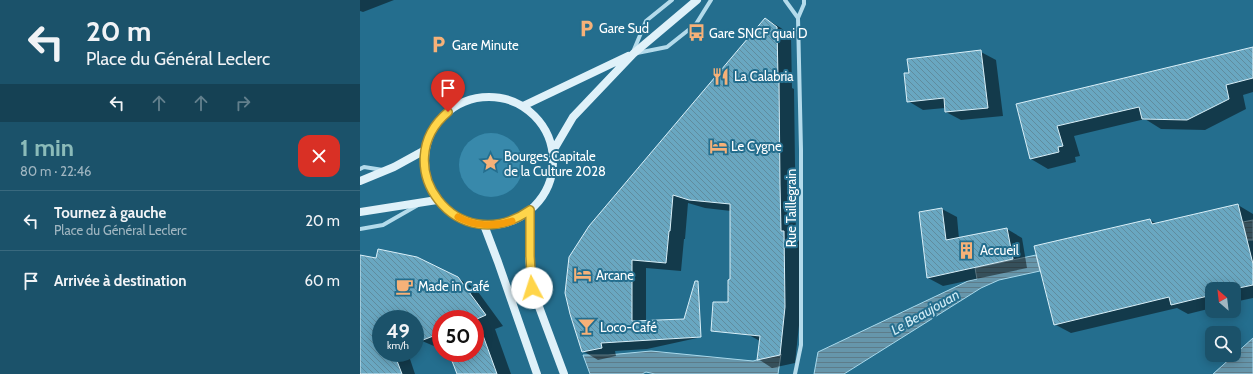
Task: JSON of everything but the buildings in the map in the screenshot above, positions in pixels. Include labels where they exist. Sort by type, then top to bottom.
[{"type":"main road","points":[[553,150],[573,116],[633,54],[697,0]]},
{"type":"main road","points":[[523,106],[633,54]]},
{"type":"main road","points":[[480,97],[496,97],[512,100],[523,106],[537,118],[544,128],[553,150],[553,167],[550,183],[542,198],[519,218],[507,223],[494,225],[484,225],[464,221],[450,212],[437,200],[428,185],[424,168],[425,150],[431,132],[441,118],[454,106],[466,100],[480,97]]},
{"type":"main road","points":[[360,181],[394,167],[425,150]]},
{"type":"main road","points":[[360,212],[437,200]]},
{"type":"main road","points":[[530,210],[532,288],[564,374]]},
{"type":"main road","points":[[484,225],[537,374]]},
{"type":"street","points":[[633,54],[646,21],[672,0]]},
{"type":"street","points":[[633,54],[667,47],[696,24],[711,0]]},
{"type":"street","points":[[785,0],[798,18]]},
{"type":"street","name":"Rue Taillegrain","points":[[795,374],[801,345],[801,150],[798,18],[804,4],[804,0]]},
{"type":"street","points":[[360,169],[364,167],[385,170]]},
{"type":"street","points":[[360,229],[383,226],[422,203]]},
{"type":"shaded area","name":"Bourges Capitale de la Culture 2028","points":[[485,133],[497,133],[514,142],[521,153],[523,165],[521,177],[514,188],[497,197],[485,197],[473,192],[464,183],[459,171],[459,159],[464,147],[473,138]]},
{"type":"water","points":[[1253,220],[1253,240],[1247,240],[1243,222]]},
{"type":"water","name":"Le Beaujouan","points":[[1036,255],[1040,271],[999,280],[981,288],[844,374],[814,374],[818,352],[968,281],[977,279],[975,268]]},
{"type":"water","points":[[1253,338],[1253,374],[1213,374],[1226,362],[1241,362],[1241,349]]},
{"type":"water","points":[[651,351],[753,361],[781,354],[778,374],[655,374],[646,372],[642,374],[590,374],[583,355],[608,355]]},
{"type":"slow traffic","points":[[458,217],[464,221],[484,225],[494,225],[512,221]]},
{"type":"place","name":"Gare Sud","points":[[586,28]]},
{"type":"place","name":"Gare SNCF quai D","points":[[696,33]]},
{"type":"place","name":"Gare Minute","points":[[439,45]]},
{"type":"place","name":"La Calabria","points":[[721,76]]},
{"type":"place","name":"Le Cygne","points":[[718,146]]},
{"type":"place","name":"Bourges Capitale de la Culture 2028","points":[[491,163]]},
{"type":"place","name":"Accueil","points":[[967,250]]},
{"type":"place","name":"Arcane","points":[[583,275]]},
{"type":"place","name":"Made in Café","points":[[405,286]]},
{"type":"place","name":"Loco-Café","points":[[587,327]]},
{"type":"route","points":[[448,112],[441,118],[431,132],[425,150],[424,168],[428,185],[437,200],[450,212],[464,221],[484,225],[507,223],[519,218],[530,210],[529,250],[532,288]]}]
